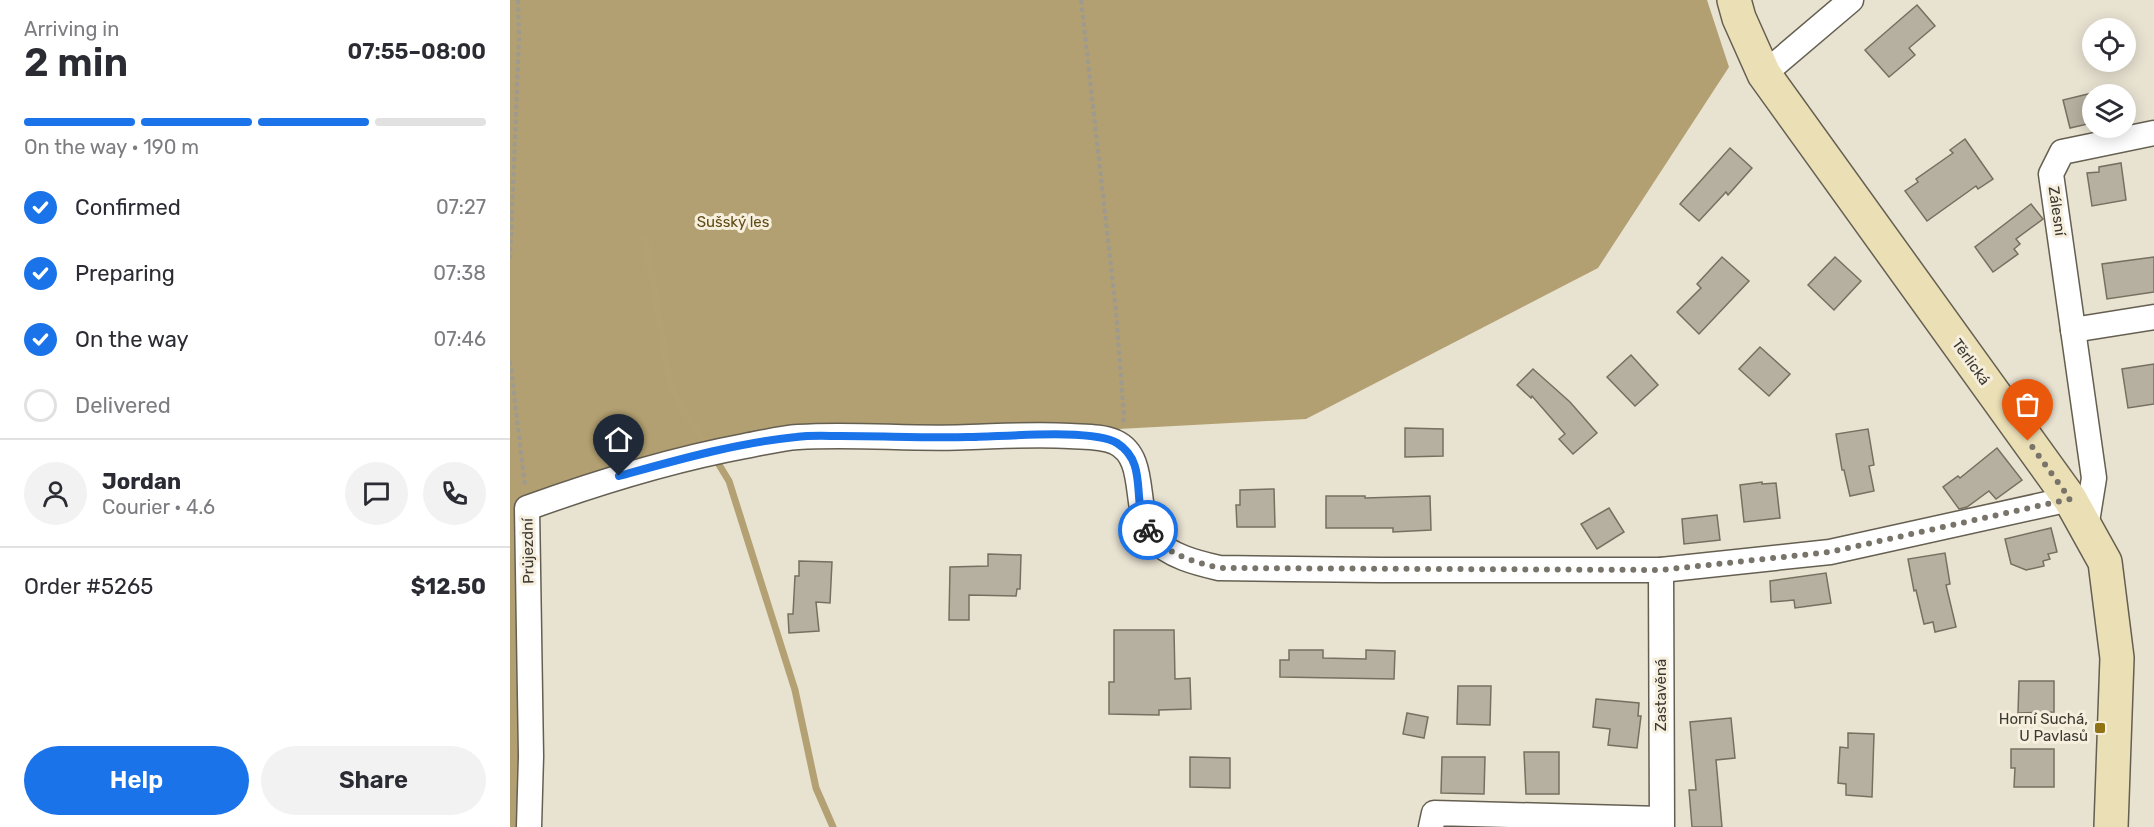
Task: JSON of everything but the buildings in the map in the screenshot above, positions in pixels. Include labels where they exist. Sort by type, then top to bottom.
[{"type":"main road","name":"Těrlická","points":[[1734,0],[1739,18],[1764,74],[2070,499],[2105,562],[2117,658],[2111,827]]},
{"type":"street","points":[[1764,74],[1851,0]]},
{"type":"street","name":"Zálesní","points":[[2086,528],[2094,478],[2051,174],[2062,152],[2154,133]]},
{"type":"street","points":[[2073,330],[2154,317]]},
{"type":"street","name":"Průjezdní","points":[[529,827],[531,756],[527,508],[600,482],[696,455],[797,437],[968,437],[1025,434],[1095,437],[1116,442]]},
{"type":"street","points":[[1116,442],[1132,458],[1139,480],[1141,513],[1145,526],[1155,540],[1171,552],[1219,568],[1661,570],[1830,552],[2070,499]]},
{"type":"street","name":"Zastavěná","points":[[1431,827],[1434,813],[1661,823],[1661,570]]},
{"type":"path","points":[[510,259],[519,39],[518,0]]},
{"type":"path","points":[[1081,0],[1116,310],[1125,417],[1116,442]]},
{"type":"path","points":[[510,361],[527,508]]},
{"type":"green space","name":"Sušský les","points":[[510,0],[1707,0],[1729,67],[1598,268],[1306,419],[968,437],[797,437],[527,508],[523,827],[510,827]]},
{"type":"waterway","points":[[645,239],[671,389],[704,442]]},
{"type":"waterway","points":[[718,463],[729,481],[795,690],[816,788],[833,827]]},
{"type":"way so far","points":[[1148,530],[1155,540],[1171,552],[1219,568],[1661,570],[1830,552],[2070,499],[2028,441]]},
{"type":"place","name":"Horní Suchá, U Pavlasů","points":[[2100,728]]},
{"type":"route","points":[[619,476],[696,455],[797,437],[968,437],[1025,434],[1095,437],[1116,442],[1132,458],[1139,480],[1141,513],[1148,530]]}]
